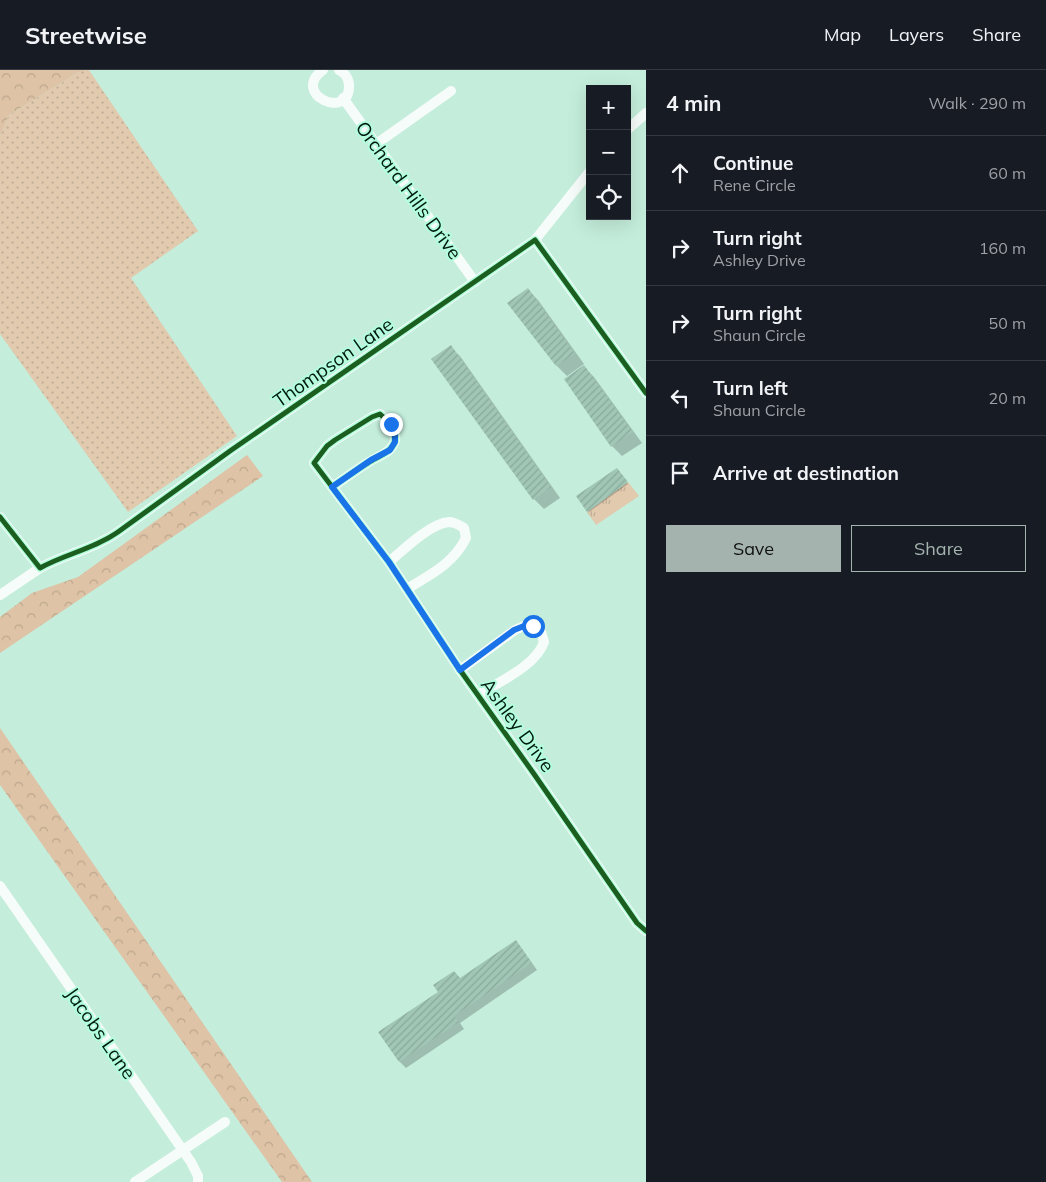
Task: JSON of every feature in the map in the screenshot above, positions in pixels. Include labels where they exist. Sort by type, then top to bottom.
[{"type":"street","points":[[322,70],[314,81],[314,88],[316,95],[327,103],[334,103],[343,98],[349,90],[346,72]]},
{"type":"street","points":[[376,144],[451,91]]},
{"type":"street","name":"Orchard Hills Drive","points":[[343,98],[475,282]]},
{"type":"street","points":[[631,126],[646,113]]},
{"type":"street","name":"Thompson Lane","points":[[0,595],[53,561],[89,549],[109,539],[230,451],[534,240],[587,175]]},
{"type":"street","points":[[534,240],[646,393]]},
{"type":"street","name":"Ashley Drive","points":[[332,487],[371,460],[390,450],[395,442],[395,432],[391,424],[380,414],[372,417],[327,446],[314,463],[332,487],[389,562],[460,670],[637,923],[646,931]]},
{"type":"street","points":[[0,517],[40,568]]},
{"type":"street","points":[[389,562],[426,532],[436,527],[448,522],[456,523],[464,528],[466,538],[456,555],[445,565],[407,589]]},
{"type":"street","points":[[460,670],[514,630],[524,626],[533,626],[541,632],[544,642],[537,656],[478,695]]},
{"type":"street","name":"Jacobs Lane","points":[[0,886],[183,1151],[198,1176],[198,1182]]},
{"type":"street","points":[[135,1182],[225,1122]]},
{"type":"green space","points":[[0,70],[82,70],[9,115],[0,136]]},
{"type":"green space","points":[[82,70],[89,70],[198,231],[131,278],[237,436],[128,512],[0,334],[0,136],[9,115]]},
{"type":"green space","points":[[247,455],[263,476],[0,653],[0,617],[32,593],[78,577]]},
{"type":"green space","points":[[628,482],[639,496],[596,525],[587,512]]},
{"type":"green space","points":[[0,728],[312,1182],[282,1182],[0,785]]},
{"type":"building","points":[[528,288],[575,354],[556,366],[507,303]]},
{"type":"building","points":[[451,345],[551,487],[533,500],[431,359]]},
{"type":"building","points":[[584,365],[633,432],[611,447],[564,379]]},
{"type":"building","points":[[617,468],[628,482],[587,512],[576,496]]},
{"type":"building","points":[[516,940],[532,963],[454,1016],[459,1022],[399,1062],[378,1032],[438,992],[433,985],[454,971],[460,978]]},
{"type":"cycle path","points":[[0,517],[40,568],[109,538],[230,451],[535,240],[646,393]]},
{"type":"cycle path","points":[[332,487],[337,484],[364,465],[385,453],[393,445],[395,436],[391,426],[380,414],[335,440],[327,446],[314,463],[389,562],[460,670],[637,923],[646,931]]},
{"type":"route","points":[[391,424],[395,432],[395,442],[390,450],[371,460],[332,487],[389,562],[460,670],[514,630],[524,626],[533,626]]}]
